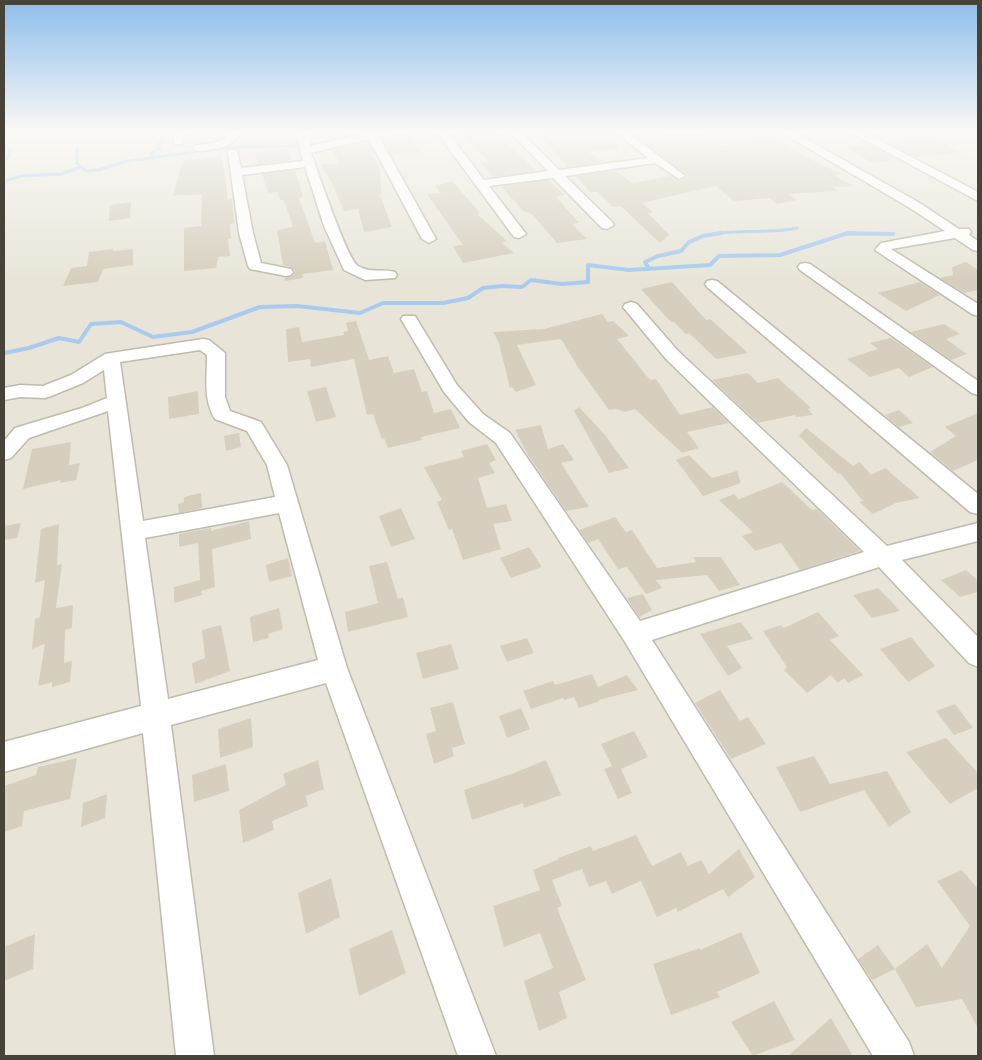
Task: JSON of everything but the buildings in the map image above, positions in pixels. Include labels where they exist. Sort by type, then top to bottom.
[{"type":"street","points":[[237,180],[246,233],[255,266],[286,272]]},
{"type":"street","points":[[316,180],[331,226],[349,267],[365,276],[390,275]]},
{"type":"street","points":[[396,180],[429,239]]},
{"type":"street","points":[[478,180],[519,234]]},
{"type":"street","points":[[481,184],[508,180]]},
{"type":"street","points":[[563,180],[608,225]]},
{"type":"street","points":[[870,180],[914,205],[978,247]]},
{"type":"street","points":[[946,180],[978,197]]},
{"type":"street","points":[[978,230],[886,246],[882,250],[978,311]]},
{"type":"street","points":[[805,267],[978,389]]},
{"type":"street","points":[[712,284],[978,506]]},
{"type":"street","points":[[630,307],[672,354],[883,556],[978,654]]},
{"type":"street","points":[[409,319],[450,388],[476,418],[503,438],[634,634],[895,1056]]},
{"type":"street","points":[[4,394],[20,390],[45,392],[78,379],[110,358],[203,344],[216,354],[216,397],[222,415],[254,427],[277,465],[334,668],[477,1056]]},
{"type":"street","points":[[110,358],[156,717],[195,1056]]},
{"type":"street","points":[[4,452],[22,433],[116,401]]},
{"type":"street","points":[[133,532],[287,503]]},
{"type":"street","points":[[634,634],[883,556],[978,532]]},
{"type":"street","points":[[4,756],[334,668]]},
{"type":"shaded area","points":[[4,180],[978,180],[978,1056],[4,1056]]},
{"type":"waterway","points":[[716,234],[777,231],[797,228]]},
{"type":"waterway","points":[[716,234],[721,233]]},
{"type":"waterway","points":[[649,269],[710,265],[719,256],[780,255],[848,233],[893,234]]},
{"type":"waterway","points":[[649,269],[645,262],[658,256],[681,251],[689,242],[703,236],[716,234]]},
{"type":"waterway","points":[[845,234],[890,234]]},
{"type":"waterway","points":[[4,353],[29,348],[59,338],[79,342],[91,324],[121,322],[153,337],[192,332],[260,307],[297,306],[360,313],[383,303],[443,303],[468,298],[483,288],[502,286],[522,287],[531,280],[562,284],[588,282],[588,265],[629,270],[649,269]]}]
